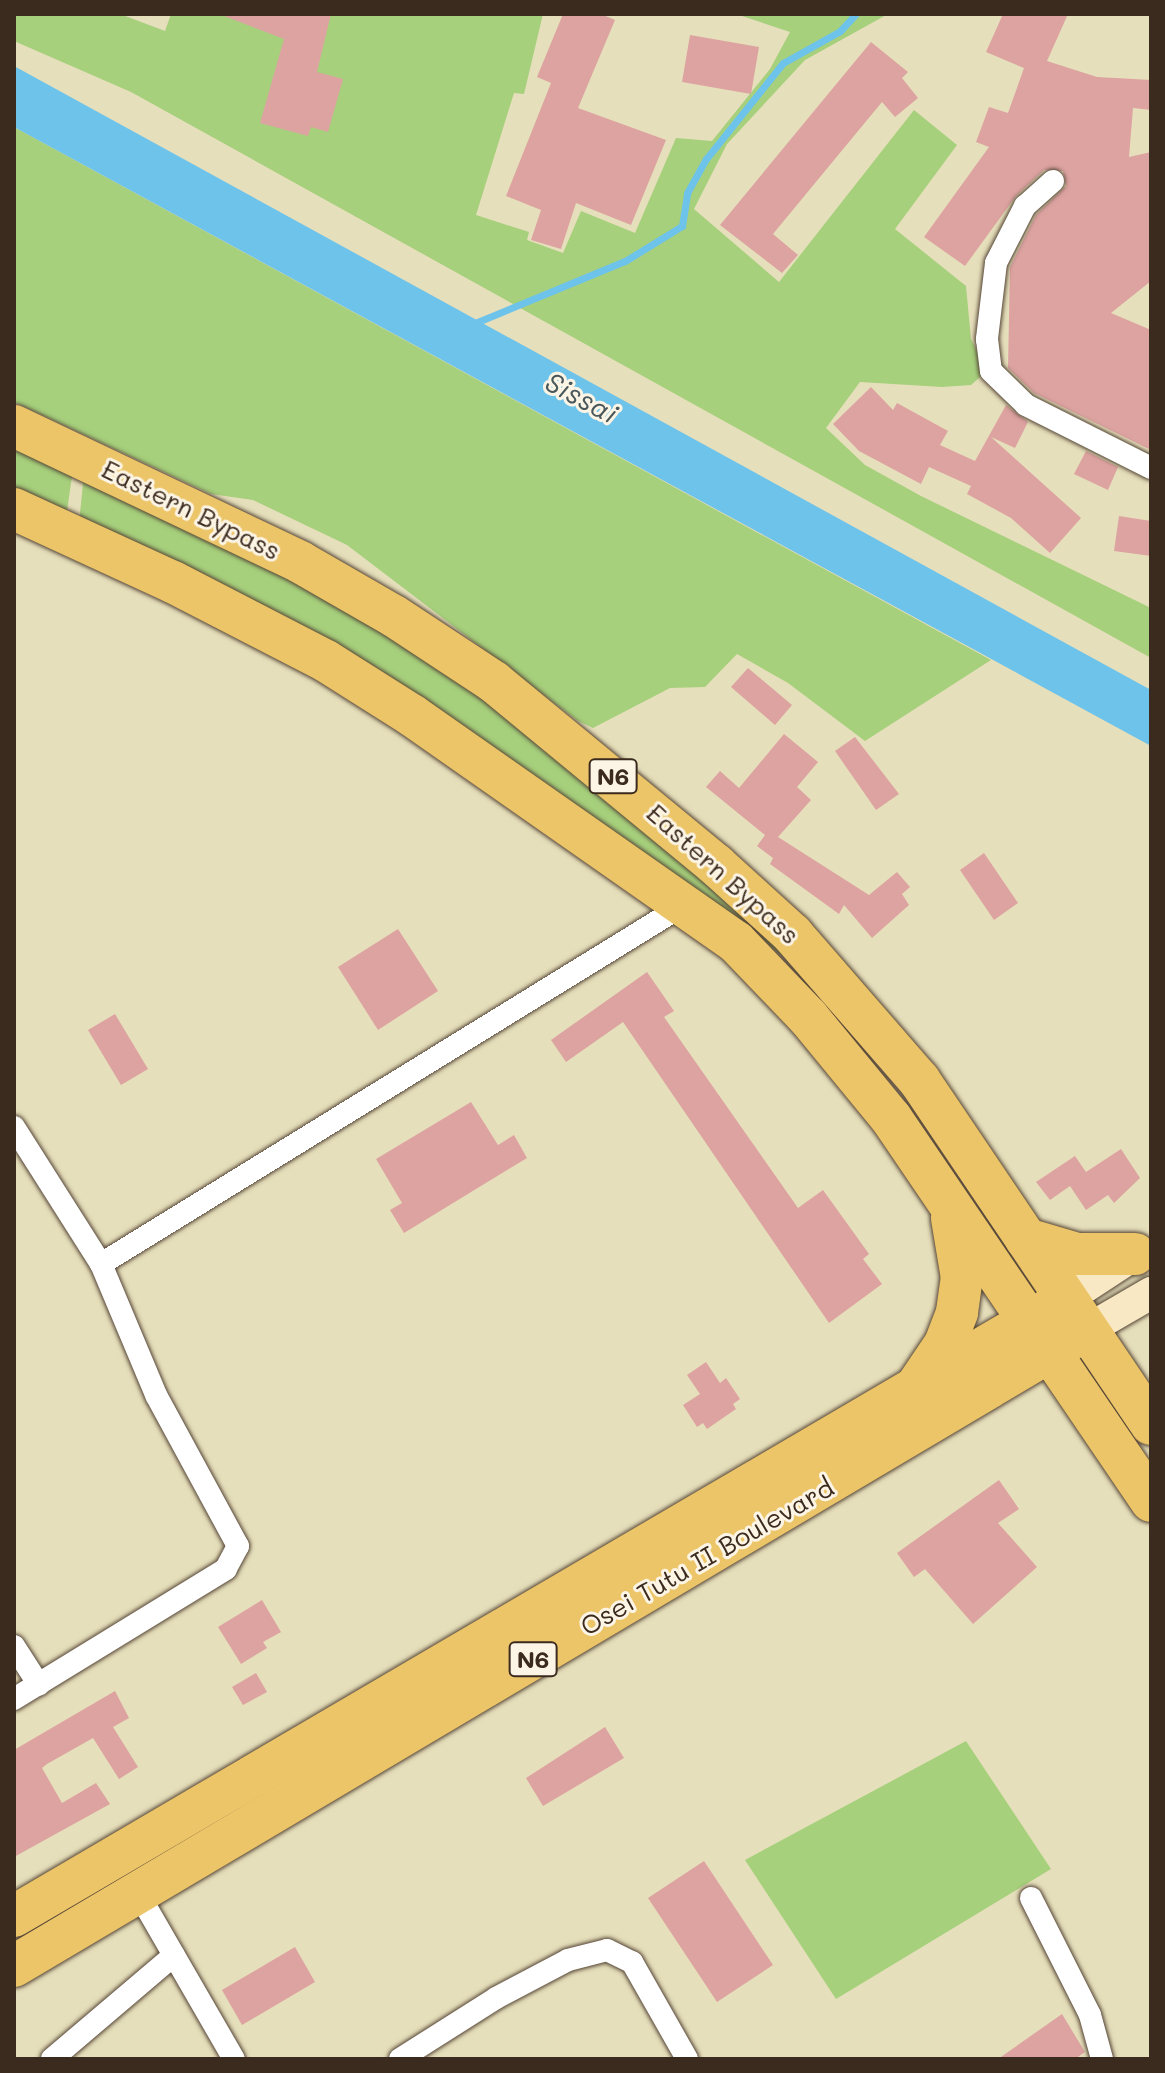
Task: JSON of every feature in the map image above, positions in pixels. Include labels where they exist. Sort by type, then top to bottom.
[{"type":"highway","name":"Eastern Bypass","points":[[14,426],[300,562],[494,682],[596,761],[792,934],[871,1019],[968,1149],[1151,1424]]},
{"type":"highway","name":"Eastern Bypass","points":[[14,509],[326,661],[413,716],[736,942],[808,1017],[891,1118],[1151,1501]]},
{"type":"highway","points":[[903,1399],[945,1344],[957,1312],[962,1278],[950,1209]]},
{"type":"highway","points":[[1026,1239],[1077,1254],[1143,1249]]},
{"type":"highway","name":"Osei Tutu II Boulevard","points":[[14,1966],[138,1893],[1079,1313]]},
{"type":"highway","name":"Osei Tutu II Boulevard","points":[[14,1916],[683,1522],[903,1399],[1041,1335]]},
{"type":"main road","name":"Osei Tutu II Boulevard","points":[[1079,1313],[1143,1249]]},
{"type":"main road","name":"Osei Tutu II Boulevard","points":[[1079,1313],[1151,1293]]},
{"type":"street","points":[[1053,181],[1025,206],[996,263],[987,339],[991,371],[1026,405],[1151,468]]},
{"type":"street","points":[[101,1264],[682,906]]},
{"type":"street","points":[[14,1127],[101,1264],[156,1395],[238,1546],[226,1569],[14,1699]]},
{"type":"street","points":[[14,1646],[39,1685]]},
{"type":"street","points":[[138,1893],[234,2059]]},
{"type":"street","points":[[1031,1898],[1090,2015],[1102,2059]]},
{"type":"street","points":[[400,2059],[520,1985],[589,1951],[607,1950],[632,1962],[687,2059]]},
{"type":"street","points":[[52,2059],[174,1955]]},
{"type":"green space","points":[[14,14],[120,14],[165,31],[171,14],[543,14],[524,94],[514,93],[476,215],[529,232],[527,240],[563,253],[581,211],[635,233],[676,138],[712,141],[770,69],[790,32],[736,14],[888,14],[805,60],[727,144],[694,209],[779,282],[914,110],[957,145],[895,229],[966,286],[971,339],[987,371],[971,385],[942,387],[860,382],[826,428],[865,465],[921,496],[1151,608],[1151,658],[131,92],[14,41]]},
{"type":"green space","points":[[14,127],[991,660],[865,741],[788,683],[737,654],[705,687],[670,688],[593,728],[578,721],[347,545],[253,500],[211,494],[14,402]]},
{"type":"green space","points":[[14,441],[73,469],[66,518],[14,493]]},
{"type":"green space","points":[[84,474],[296,576],[459,678],[695,860],[812,979],[699,891],[79,523]]},
{"type":"green space","points":[[966,1741],[1051,1869],[836,1999],[745,1860]]},
{"type":"water","name":"Sissai","points":[[14,66],[1151,690],[1151,746],[14,127]]},
{"type":"building","points":[[219,14],[331,14],[317,72],[343,79],[328,132],[311,127],[308,136],[260,123],[284,39]]},
{"type":"building","points":[[563,14],[601,14],[615,20],[578,108],[666,140],[631,225],[576,203],[561,249],[531,240],[541,210],[506,196],[551,83],[537,77]]},
{"type":"building","points":[[1003,14],[1068,14],[1047,61],[1097,77],[1151,80],[1151,110],[1133,108],[1129,157],[1151,152],[1151,281],[1111,313],[1151,330],[1151,450],[1034,393],[1008,368],[1010,267],[1036,215],[1066,186],[1063,171],[1044,170],[1016,196],[965,266],[924,237],[989,147],[976,142],[989,107],[1008,113],[1024,68],[986,52]]},
{"type":"building","points":[[690,35],[759,47],[751,94],[682,82]]},
{"type":"building","points":[[871,42],[908,72],[902,78],[918,98],[895,117],[882,102],[773,234],[798,255],[782,273],[720,225]]},
{"type":"building","points":[[871,387],[893,410],[897,403],[948,431],[940,445],[975,461],[1006,405],[1028,422],[1015,448],[991,437],[1081,518],[1050,553],[1011,518],[967,494],[971,486],[929,467],[921,484],[859,451],[833,424]]},
{"type":"building","points":[[1086,451],[1118,467],[1108,490],[1074,474]]},
{"type":"building","points":[[1119,516],[1151,521],[1151,556],[1114,551]]},
{"type":"building","points":[[748,668],[792,705],[775,725],[731,687]]},
{"type":"building","points":[[784,734],[818,762],[797,787],[811,800],[778,837],[869,895],[897,872],[910,887],[902,894],[909,905],[872,938],[844,905],[839,914],[770,864],[773,858],[757,846],[765,835],[706,787],[720,771],[739,788]]},
{"type":"building","points":[[855,737],[899,794],[876,810],[835,751]]},
{"type":"building","points":[[984,853],[1018,903],[994,920],[960,870]]},
{"type":"building","points":[[398,929],[438,991],[378,1030],[338,967]]},
{"type":"building","points":[[647,972],[674,1011],[664,1017],[798,1208],[823,1190],[869,1254],[863,1259],[882,1284],[829,1323],[623,1022],[566,1062],[551,1040]]},
{"type":"building","points":[[115,1014],[148,1069],[121,1085],[88,1030]]},
{"type":"building","points":[[471,1102],[498,1145],[514,1135],[527,1158],[404,1233],[390,1210],[402,1203],[376,1159]]},
{"type":"building","points":[[1121,1149],[1140,1178],[1114,1203],[1108,1195],[1086,1210],[1070,1186],[1050,1200],[1036,1182],[1075,1156],[1086,1172]]},
{"type":"building","points":[[706,1362],[720,1383],[726,1378],[740,1399],[733,1404],[736,1409],[707,1429],[703,1423],[697,1427],[683,1405],[700,1394],[687,1375]]},
{"type":"building","points":[[999,1480],[1019,1509],[998,1523],[1037,1567],[973,1624],[925,1569],[914,1577],[897,1553]]},
{"type":"building","points":[[262,1600],[281,1632],[263,1642],[267,1648],[241,1664],[218,1627]]},
{"type":"building","points":[[256,1673],[267,1692],[243,1705],[232,1687]]},
{"type":"building","points":[[115,1691],[129,1718],[113,1727],[138,1767],[119,1779],[93,1738],[47,1764],[42,1768],[62,1803],[96,1783],[110,1804],[14,1857],[14,1750]]},
{"type":"building","points":[[605,1727],[624,1758],[543,1806],[526,1778]]},
{"type":"building","points":[[704,1861],[773,1965],[717,2002],[648,1898]]},
{"type":"building","points":[[295,1947],[315,1982],[242,2025],[222,1990]]},
{"type":"building","points":[[1062,2014],[1085,2052],[1075,2059],[998,2059]]},
{"type":"waterway","points":[[475,323],[625,261],[682,226],[687,193],[706,159],[783,63],[840,31],[856,14]]}]
